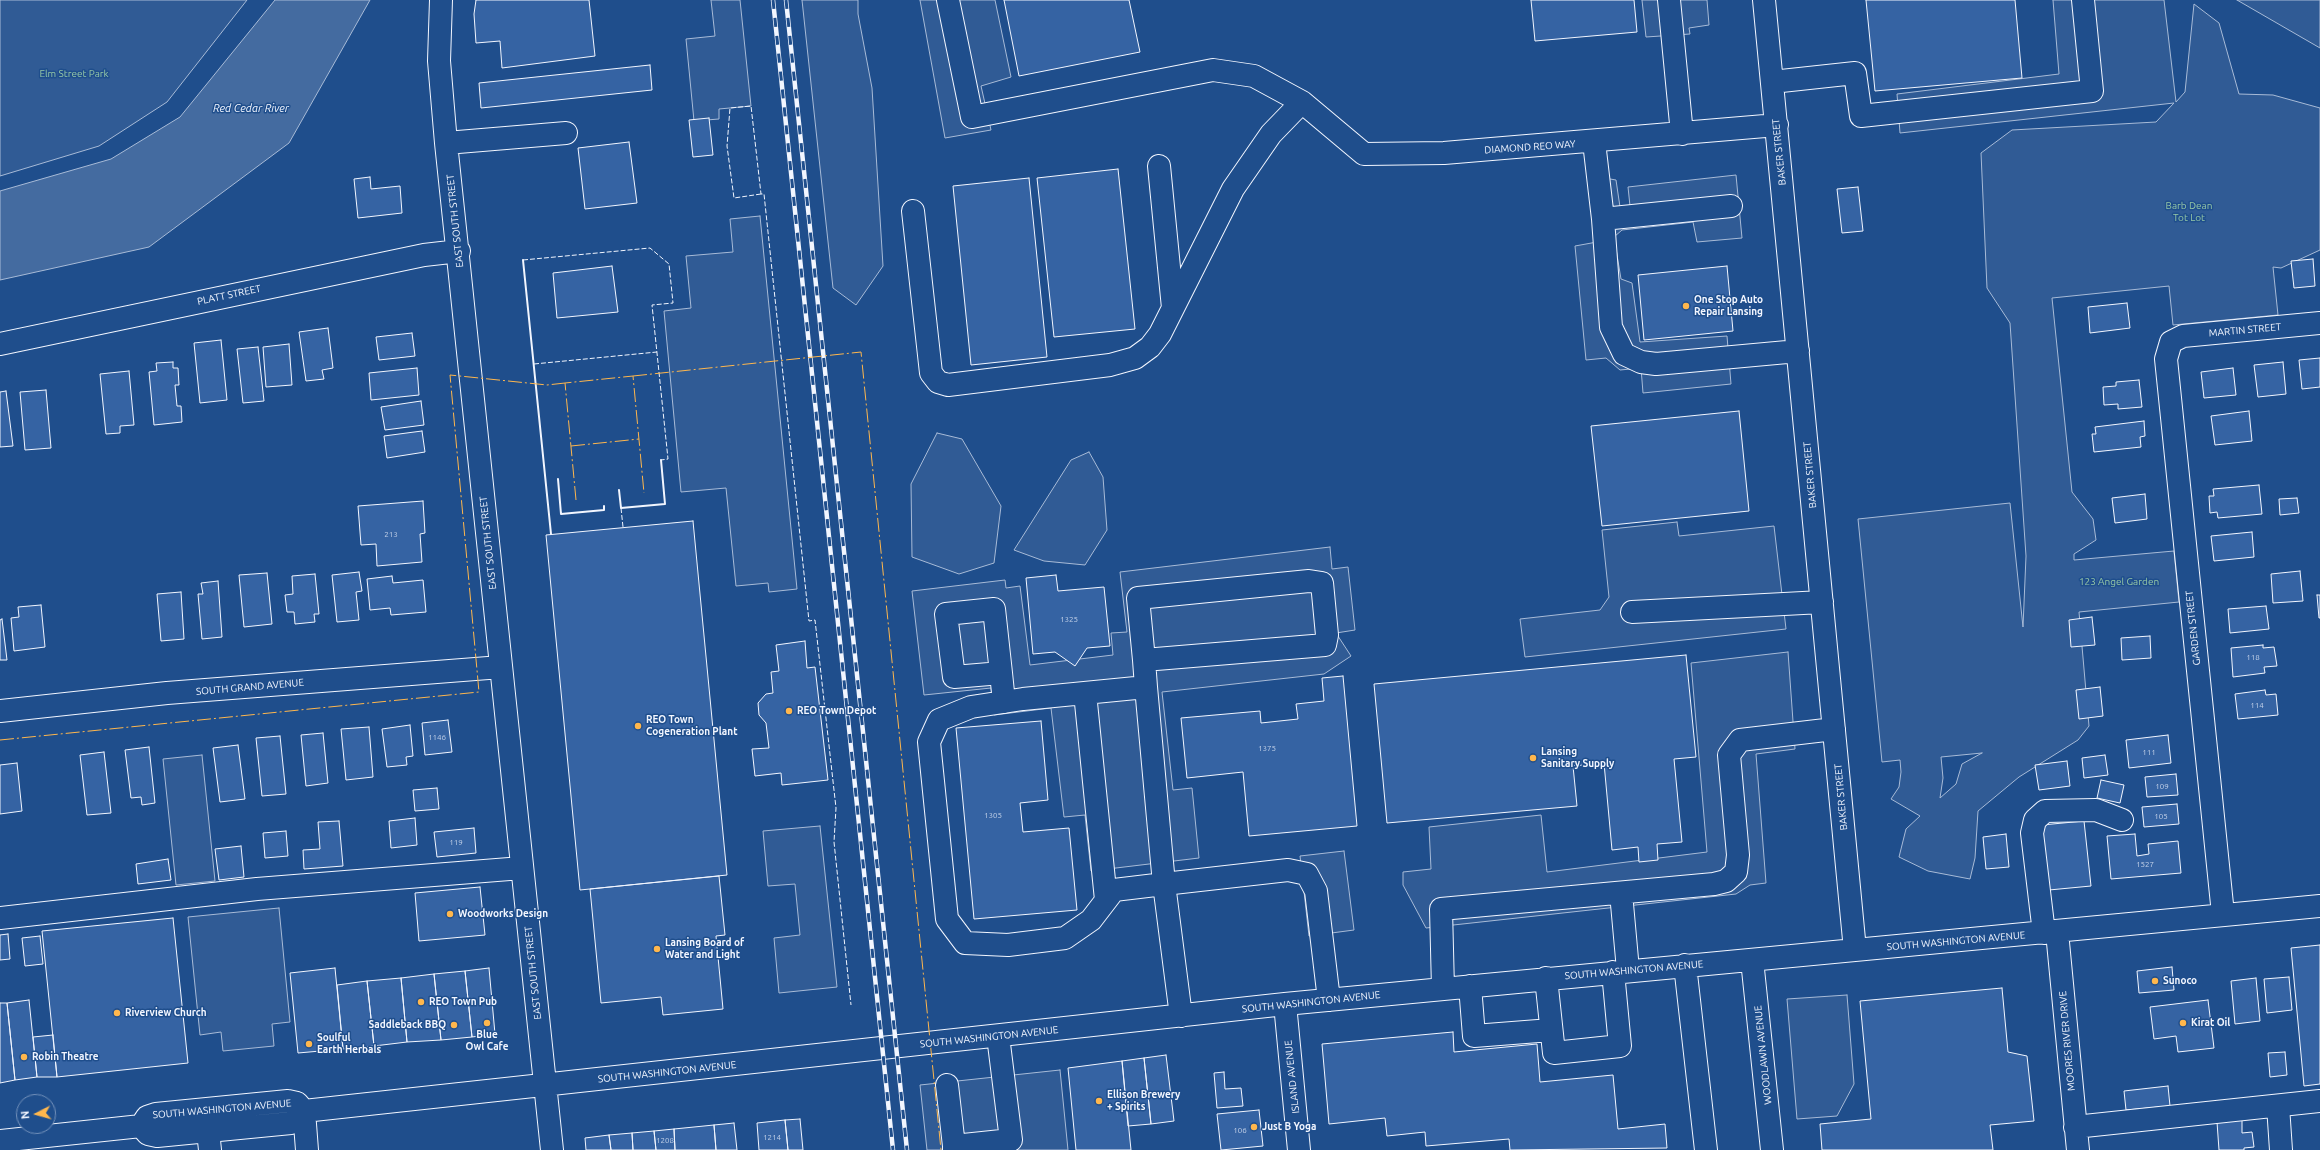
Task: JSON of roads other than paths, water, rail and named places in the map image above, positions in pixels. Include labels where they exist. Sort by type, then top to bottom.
[{"type":"street","name":"EAST SOUTH STREET","points":[[442,0],[439,61],[446,143],[459,251],[552,1150]]},
{"type":"street","name":"DIAMOND REO WAY","points":[[948,0],[972,117],[1213,70],[1254,76],[1302,102],[1364,154],[1444,153],[1594,142],[1776,125]]},
{"type":"street","points":[[1669,0],[1682,134]]},
{"type":"street","name":"BAKER STREET","points":[[1764,0],[1855,950]]},
{"type":"street","points":[[1772,82],[1855,73],[1861,116],[2092,91],[2083,0]]},
{"type":"street","points":[[913,211],[931,373],[938,382],[948,385],[1110,365],[1135,358],[1153,342],[1173,308],[1233,189],[1247,167],[1271,134],[1302,102]]},
{"type":"street","points":[[446,143],[566,133]]},
{"type":"street","points":[[1594,142],[1603,218],[1611,327],[1624,354],[1641,362],[1656,364],[1798,350]]},
{"type":"street","points":[[1159,166],[1173,308]]},
{"type":"street","points":[[1603,218],[1731,206]]},
{"type":"street","name":"PLATT STREET","points":[[0,344],[424,255],[459,251]]},
{"type":"street","name":"MARTIN STREET","points":[[2171,342],[2183,336],[2320,323]]},
{"type":"street","name":"GARDEN STREET","points":[[2171,342],[2166,359],[2223,914]]},
{"type":"street","points":[[1144,660],[1325,645],[1327,635],[1322,583],[1309,581],[1138,598],[1164,884],[1181,1016]]},
{"type":"street","points":[[1632,612],[1822,602]]},
{"type":"street","name":"SOUTH GRAND AVENUE","points":[[0,711],[167,693],[501,667]]},
{"type":"street","points":[[1001,673],[1004,702]]},
{"type":"street","points":[[1146,687],[1004,702],[971,707],[939,720],[929,742],[947,919],[965,943],[1008,945],[1065,938],[1091,920],[1114,890],[1288,870],[1307,874],[1316,891],[1329,1000]]},
{"type":"street","points":[[1085,693],[1106,900]]},
{"type":"street","points":[[1443,989],[1441,909],[1714,884],[1726,881],[1736,872],[1738,855],[1729,755],[1740,740],[1834,729]]},
{"type":"street","name":"MOORES RIVER DRIVE","points":[[2078,1150],[2051,933],[2032,833],[2035,820],[2045,812],[2096,810],[2122,820]]},
{"type":"street","points":[[0,918],[257,890],[522,868]]},
{"type":"street","points":[[1546,978],[1554,1053],[1620,1046],[1621,893]]},
{"type":"street","name":"SOUTH WASHINGTON AVENUE","points":[[304,1111],[546,1086],[1284,1004],[1620,971],[2051,933],[2223,914],[2320,906]]},
{"type":"street","name":"WOODLAWN AVENUE","points":[[1752,960],[1772,1150]]},
{"type":"street","points":[[1685,965],[1706,1150]]},
{"type":"street","points":[[1470,986],[1474,1036],[1551,1030]]},
{"type":"street","name":"ISLAND AVENUE","points":[[1284,1004],[1299,1150]]},
{"type":"street","points":[[947,1085],[954,1148],[1012,1145],[998,1036]]},
{"type":"street","points":[[2076,1127],[2320,1101]]},
{"type":"street","name":"SOUTH WASHINGTON AVENUE","points":[[0,1140],[34,1143],[72,1142],[141,1126],[147,1117],[156,1114],[280,1102],[297,1103],[304,1111]]},
{"type":"street","points":[[2278,1106],[2281,1150]]},
{"type":"street","points":[[304,1111],[308,1150]]},
{"type":"street","name":"SOUTH WASHINGTON AVENUE","points":[[141,1126],[148,1134],[157,1136],[209,1141],[299,1120],[304,1111]]},
{"type":"water","name":"Red Cedar River","points":[[275,0],[370,0],[289,143],[149,247],[0,280],[0,191],[111,159],[180,117]]},
{"type":"railway","points":[[773,0],[893,1150]]},
{"type":"railway","points":[[786,0],[907,1150]]},
{"type":"place","name":"One Stop Auto Repair Lansing","points":[[1686,306]]},
{"type":"place","name":"REO Town Depot","points":[[789,711]]},
{"type":"place","name":"REO Town Cogeneration Plant","points":[[638,726]]},
{"type":"place","name":"Lansing Sanitary Supply","points":[[1533,758]]},
{"type":"place","name":"Woodworks Design","points":[[450,914]]},
{"type":"place","name":"Lansing Board of Water and Light","points":[[657,949]]},
{"type":"place","name":"Sunoco","points":[[2155,981]]},
{"type":"place","name":"REO Town Pub","points":[[421,1002]]},
{"type":"place","name":"Riverview Church","points":[[117,1013]]},
{"type":"place","name":"Blue Owl Cafe","points":[[487,1023]]},
{"type":"place","name":"Kirat Oil","points":[[2183,1023]]},
{"type":"place","name":"Saddleback BBQ","points":[[454,1025]]},
{"type":"place","name":"Soulful Earth Herbals","points":[[309,1044]]},
{"type":"place","name":"Robin Theatre","points":[[24,1057]]},
{"type":"place","name":"Ellison Brewery + Spirits","points":[[1099,1101]]},
{"type":"place","name":"Just B Yoga","points":[[1254,1127]]},
{"type":"park label","name":"Elm Street Park","points":[[74,74]]},
{"type":"park label","name":"Barb Dean Tot Lot","points":[[2189,212]]},
{"type":"park label","name":"123 Angel Garden","points":[[2119,582]]}]
